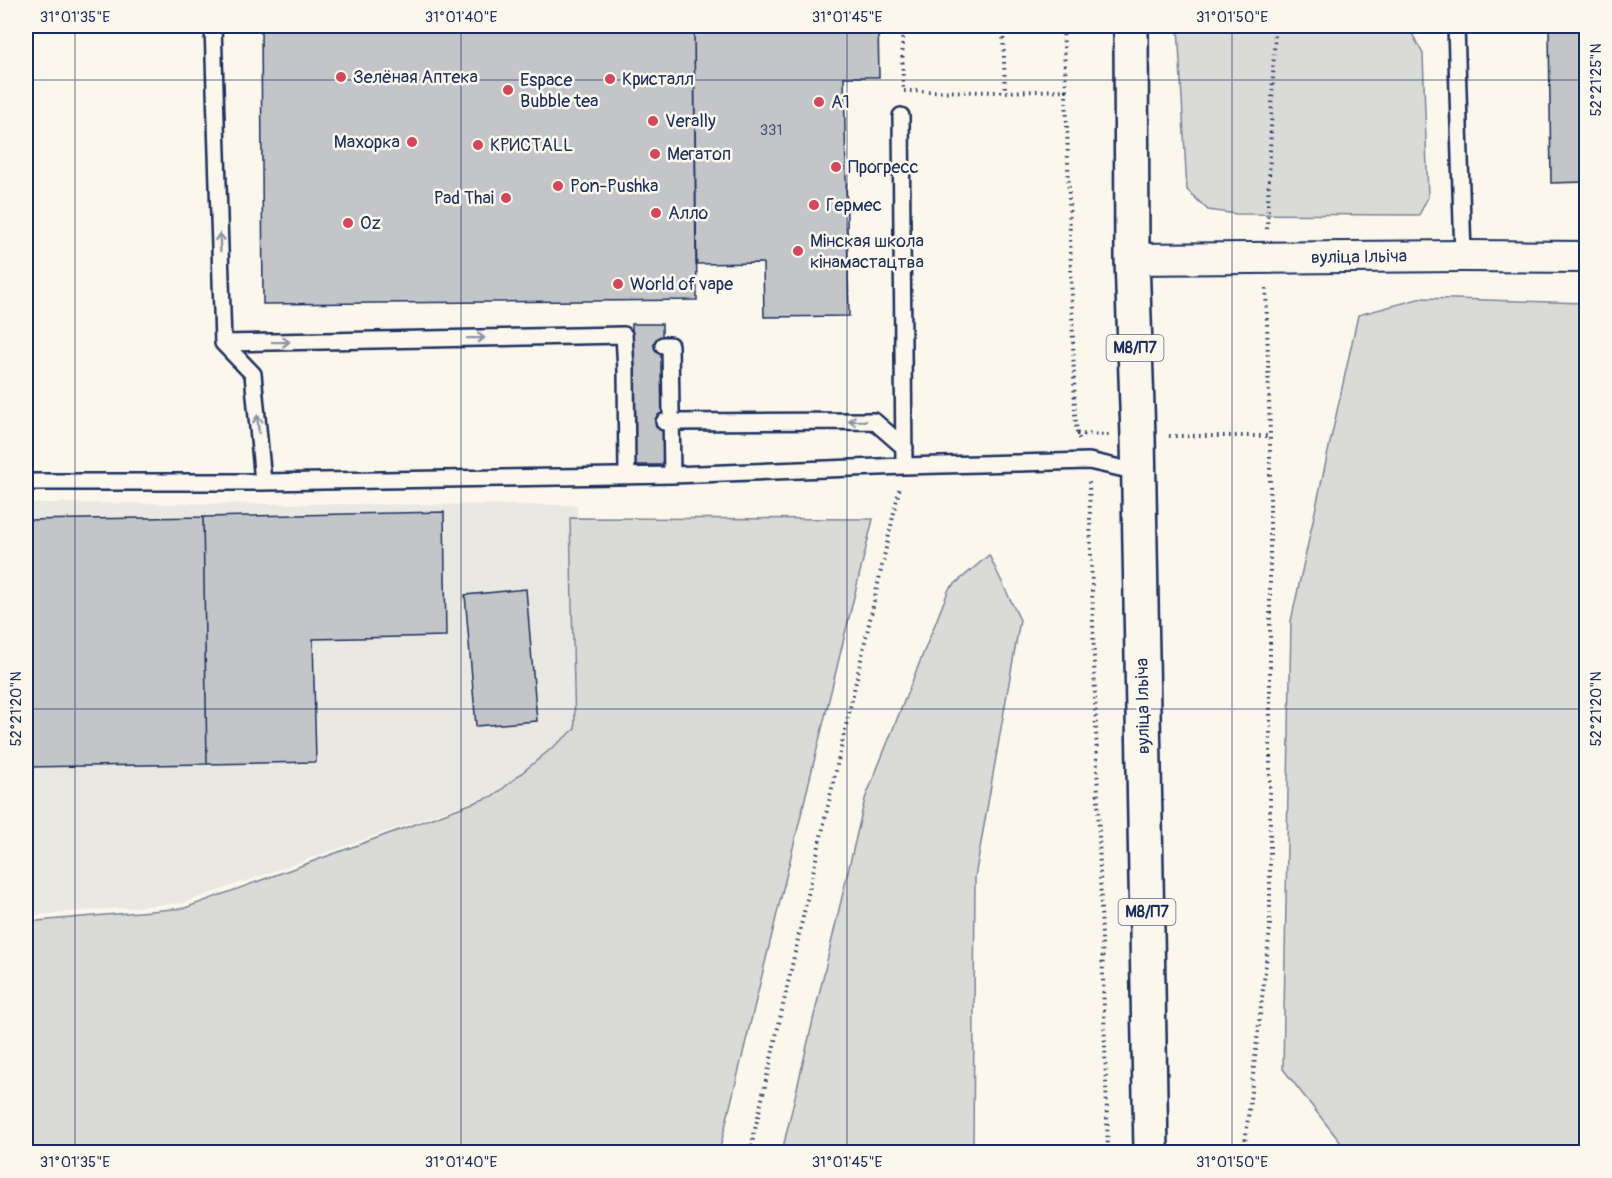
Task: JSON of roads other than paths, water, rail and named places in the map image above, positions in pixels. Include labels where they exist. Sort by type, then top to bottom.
[{"type":"main road","name":"вуліца Ільіча","points":[[1131,26],[1132,259],[1138,436],[1151,1152]]},
{"type":"street","name":"вуліца Ільіча","points":[[1132,259],[1587,257]]},
{"type":"lane","points":[[213,26],[223,343],[253,374],[263,483]]},
{"type":"lane","points":[[1455,26],[1463,256]]},
{"type":"lane","points":[[901,116],[904,466]]},
{"type":"lane","points":[[223,343],[624,335],[629,345],[630,453],[627,476]]},
{"type":"lane","points":[[663,345],[670,345],[667,399],[668,453],[672,475]]},
{"type":"lane","points":[[668,422],[874,421],[905,448]]},
{"type":"lane","points":[[26,482],[263,483],[627,476],[1089,461],[1138,472]]},
{"type":"place","name":"Зелёная Аптека","points":[[341,77]]},
{"type":"place","name":"Кристалл","points":[[610,79]]},
{"type":"place","name":"Espace Bubble tea","points":[[508,90]]},
{"type":"place","name":"A1","points":[[819,102]]},
{"type":"place","name":"Verally","points":[[653,121]]},
{"type":"place","name":"Махорка","points":[[412,142]]},
{"type":"place","name":"КРИСТАLL","points":[[478,145]]},
{"type":"place","name":"Мегатоп","points":[[655,154]]},
{"type":"place","name":"Прогресс","points":[[836,167]]},
{"type":"place","name":"Pon-Pushka","points":[[558,186]]},
{"type":"place","name":"Pad Thai","points":[[506,198]]},
{"type":"place","name":"Гермес","points":[[814,205]]},
{"type":"place","name":"Алло","points":[[656,213]]},
{"type":"place","name":"Oz","points":[[348,223]]},
{"type":"place","name":"Мінская школа кінамастацтва","points":[[798,251]]},
{"type":"place","name":"World of vape","points":[[618,284]]}]
